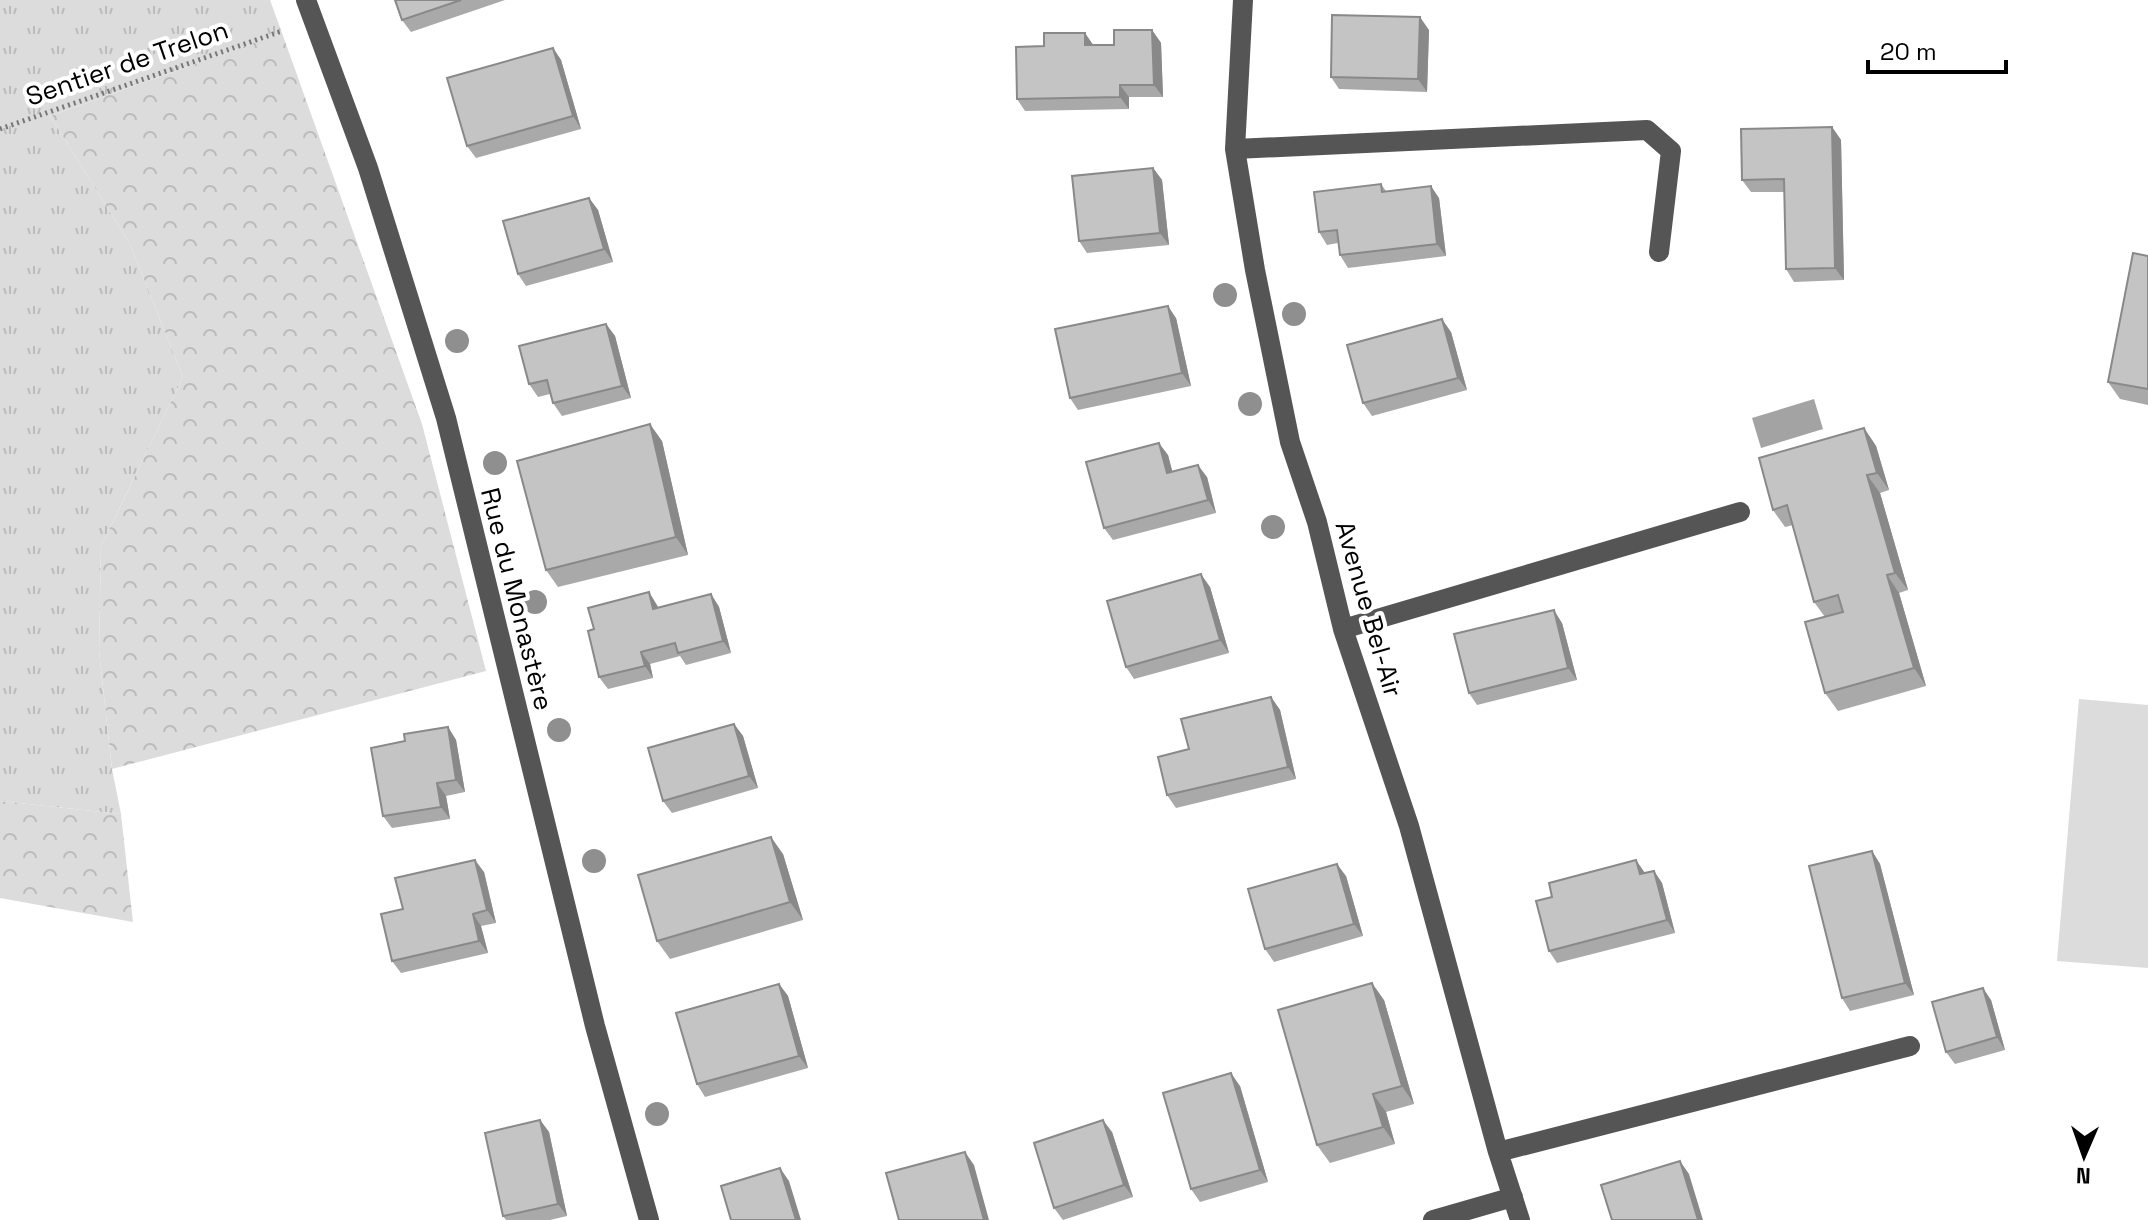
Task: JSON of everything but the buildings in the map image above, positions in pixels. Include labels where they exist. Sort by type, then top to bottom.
[{"type":"street","name":"Avenue Bel-Air","points":[[1243,0],[1235,149],[1255,270],[1290,442],[1317,522],[1343,629],[1409,826],[1498,1152],[1520,1220]]},
{"type":"street","name":"Rue du Monastère","points":[[310,10],[368,168],[446,418],[595,1026],[649,1220]]},
{"type":"street","points":[[1235,149],[1647,130],[1671,151],[1659,252]]},
{"type":"street","points":[[1343,629],[1740,512]]},
{"type":"street","points":[[1498,1152],[1910,1046]]},
{"type":"street","points":[[1433,1220],[1513,1197]]},
{"type":"path","name":"Sentier de Trelon","points":[[0,129],[310,10]]},
{"type":"green space","points":[[0,0],[270,0],[282,33],[50,116],[130,244],[183,377],[101,546],[99,651],[112,769],[121,814],[0,801]]},
{"type":"green space","points":[[282,33],[422,424],[486,671],[112,769],[99,651],[101,546],[183,377],[130,244],[50,116]]},
{"type":"green space","points":[[2079,699],[2148,705],[2148,968],[2057,961]]},
{"type":"green space","points":[[0,801],[121,814],[133,922],[0,898]]},
{"type":"shaded area","points":[[1814,399],[1823,429],[1761,448],[1752,418]]}]
